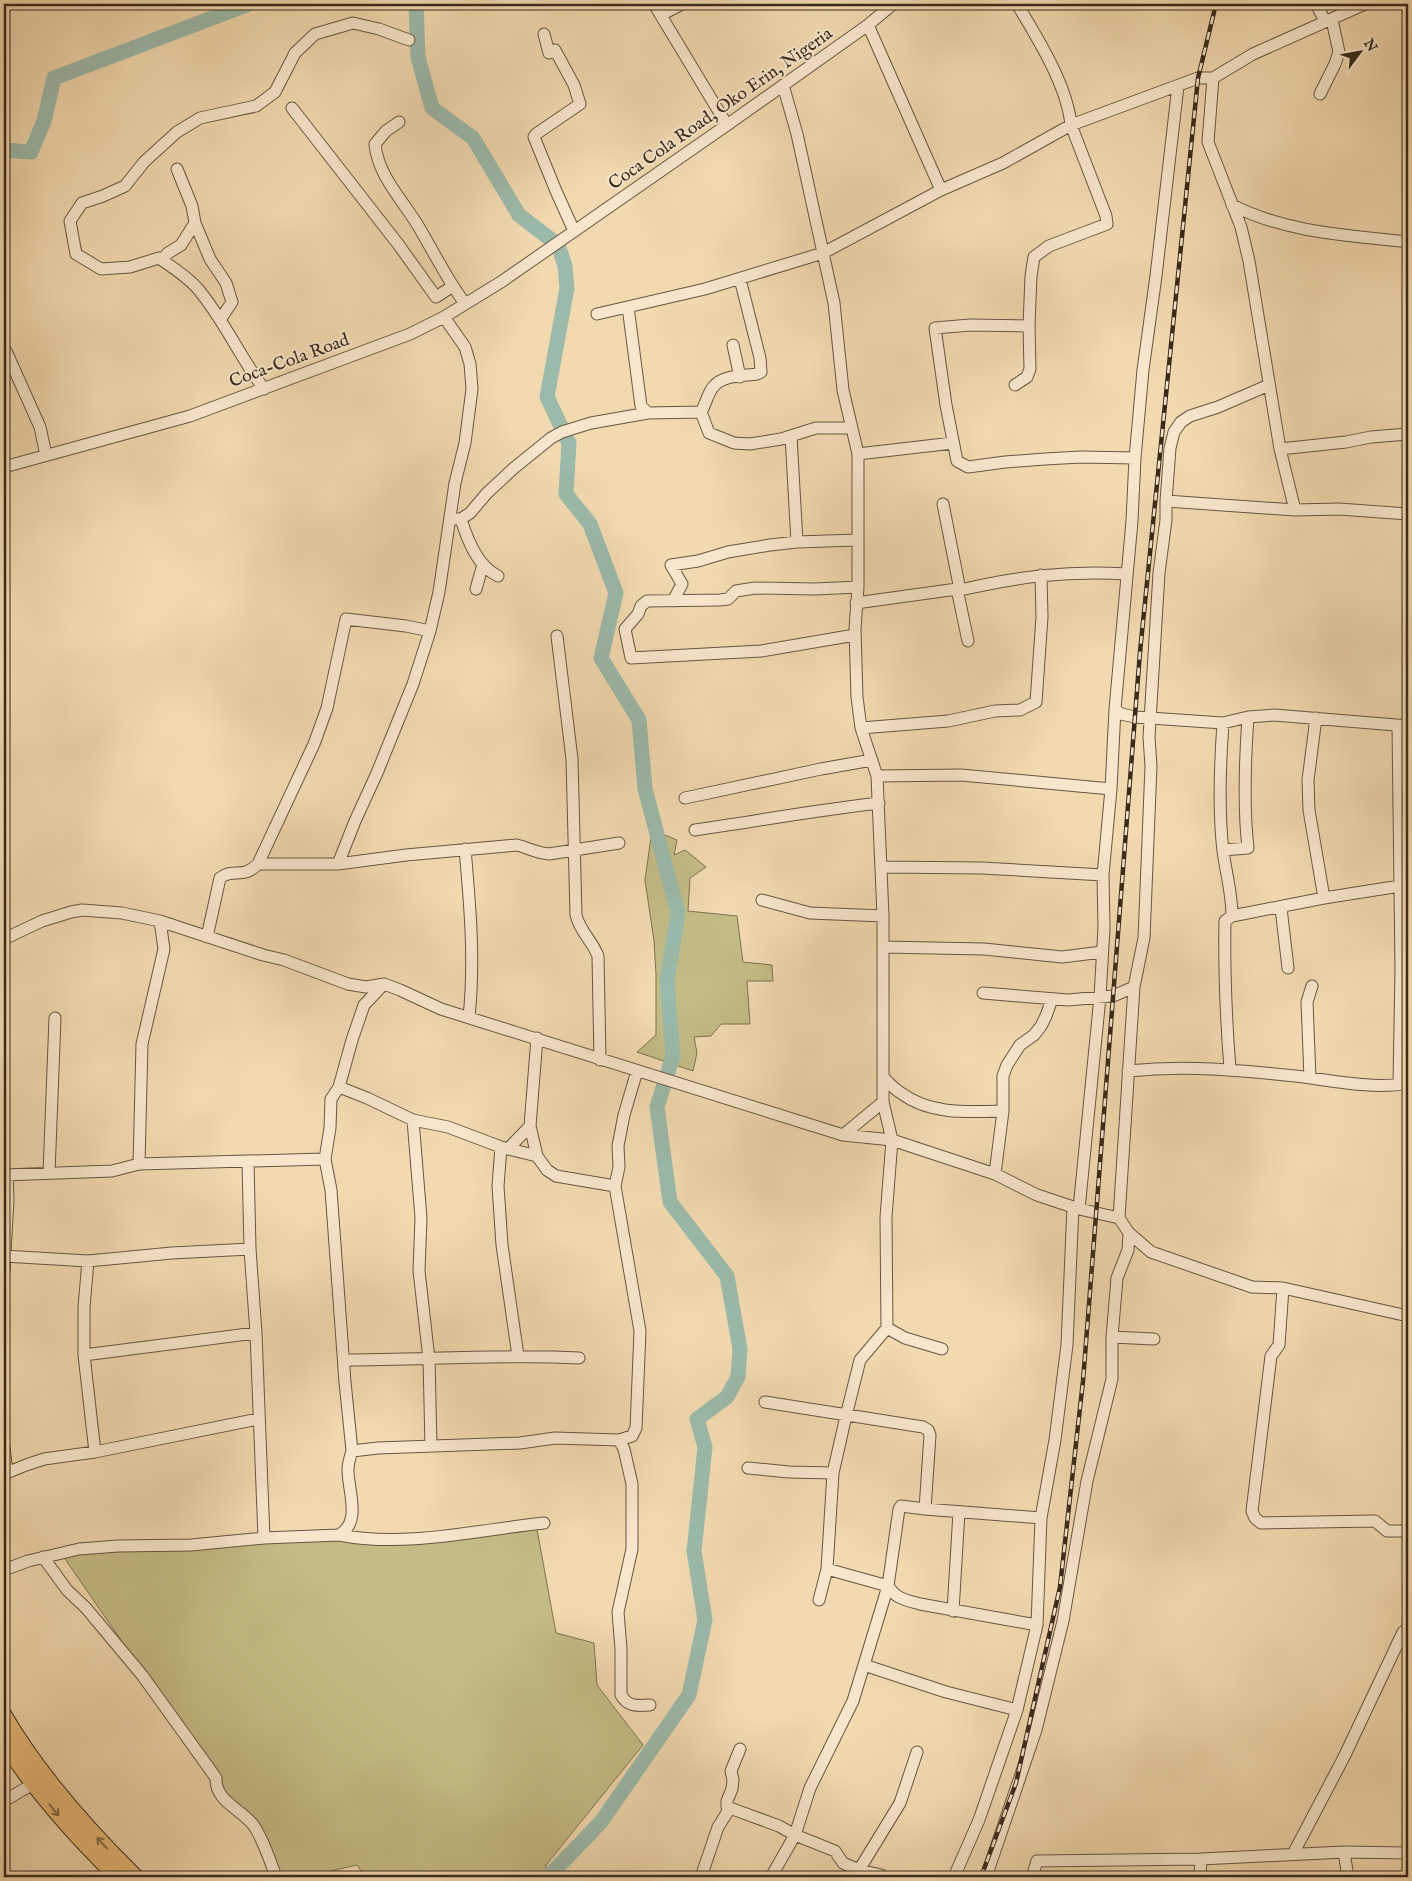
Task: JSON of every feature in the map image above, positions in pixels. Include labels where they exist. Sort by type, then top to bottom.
[{"type":"main road","points":[[4,1715],[35,1762],[69,1807],[136,1877]]},
{"type":"main road","points":[[6,1751],[59,1816],[117,1877]]},
{"type":"street","points":[[654,4],[727,125]]},
{"type":"street","points":[[661,16],[682,4]]},
{"type":"street","name":"Coca Cola Road, Oko Erin, Nigeria","points":[[569,234],[868,25],[893,4]]},
{"type":"street","points":[[1015,384],[1027,377],[1030,369],[1029,326],[1031,276],[1034,257],[1050,246],[1107,224],[1106,216],[1071,125],[1070,110],[1054,72],[1017,4]]},
{"type":"street","points":[[1316,4],[1329,21],[1339,52],[1320,94]]},
{"type":"street","points":[[596,314],[705,289],[823,253],[941,190],[1003,163],[1071,125],[1198,78],[1213,78],[1253,54],[1365,4]]},
{"type":"street","points":[[264,389],[251,372],[220,320],[197,287],[159,258],[130,267],[101,269],[76,254],[70,220],[82,203],[125,186],[144,162],[176,132],[200,118],[256,106],[275,92],[295,53],[315,34],[353,23],[379,29],[409,40]]},
{"type":"street","points":[[868,25],[941,190]]},
{"type":"street","points":[[544,34],[549,52],[555,50],[574,85],[580,104],[536,134],[534,138],[556,192],[569,234]]},
{"type":"street","points":[[1213,78],[1208,142],[1241,227],[1249,261],[1280,449],[1295,510]]},
{"type":"street","points":[[782,85],[797,134],[834,302],[843,390],[858,454],[858,587],[855,635],[856,697],[861,728],[877,776],[883,916],[883,1102],[892,1140],[886,1217],[887,1328],[860,1360],[833,1473],[827,1569],[819,1600]]},
{"type":"street","points":[[954,1877],[980,1820],[1017,1710],[1037,1625],[1041,1518],[1055,1440],[1067,1345],[1076,1208],[1100,997],[1104,928],[1103,875],[1115,710],[1132,521],[1142,370],[1156,276],[1178,86]]},
{"type":"street","points":[[292,108],[393,238],[436,297],[453,286]]},
{"type":"street","points":[[399,122],[386,131],[375,144],[376,158],[385,176],[420,228],[465,304]]},
{"type":"street","points":[[177,169],[192,206],[195,223],[210,259],[226,283],[232,302],[220,320]]},
{"type":"street","points":[[1232,205],[1255,216],[1288,226],[1408,242]]},
{"type":"street","points":[[1241,227],[1255,216]]},
{"type":"street","points":[[162,260],[181,244],[195,223]]},
{"type":"street","name":"Coca-Cola Road","points":[[4,467],[190,416],[410,334],[444,317],[501,282],[569,234]]},
{"type":"street","points":[[740,279],[761,372],[728,378],[712,387],[701,412],[709,433],[734,443],[750,444],[791,436],[816,428],[852,428]]},
{"type":"street","points":[[628,307],[641,406],[648,413]]},
{"type":"street","points":[[338,864],[413,684],[440,592],[455,519],[455,483],[465,442],[472,389],[470,364],[465,347],[444,317]]},
{"type":"street","points":[[1029,326],[935,328],[957,461],[968,467],[1004,462],[1081,457],[1135,458]]},
{"type":"street","points":[[732,345],[740,377]]},
{"type":"street","points":[[6,351],[40,427],[46,455]]},
{"type":"street","points":[[1269,385],[1218,407],[1190,416],[1181,422],[1174,432],[1170,448],[1166,520],[1158,573],[1149,737],[1151,766],[1144,938],[1134,987],[1119,1218],[1129,1233],[1152,1252],[1252,1287],[1283,1288],[1408,1316]]},
{"type":"street","points":[[455,519],[470,513],[487,493],[514,468],[551,438],[568,430],[591,423],[648,413],[701,412]]},
{"type":"street","points":[[1280,449],[1346,442],[1371,436],[1408,434]]},
{"type":"street","points":[[791,436],[796,542]]},
{"type":"street","points":[[858,454],[953,443]]},
{"type":"street","points":[[1166,501],[1295,510],[1339,509],[1408,514]]},
{"type":"street","points":[[943,504],[968,641]]},
{"type":"street","points":[[455,519],[483,564],[498,576]]},
{"type":"street","points":[[673,601],[682,584],[671,565],[728,552],[796,542],[857,540]]},
{"type":"street","points":[[476,589],[483,564]]},
{"type":"street","points":[[856,603],[1041,575],[1091,572],[1127,574]]},
{"type":"street","points":[[861,728],[948,720],[979,716],[995,711],[1020,710],[1036,702],[1042,617],[1041,575]]},
{"type":"street","points":[[855,635],[761,651],[631,658],[625,628],[647,601],[720,600],[728,599],[736,591],[755,588],[815,589],[858,587]]},
{"type":"street","points":[[206,937],[220,878],[230,873],[248,873],[258,864],[314,744],[327,708],[346,619],[406,626],[430,631]]},
{"type":"street","points":[[557,636],[572,759],[576,915],[578,926],[591,942],[598,956],[600,1060]]},
{"type":"street","points":[[1115,710],[1120,714],[1128,716],[1223,723],[1248,716],[1274,715],[1403,726],[1400,886],[1404,1084],[1370,1084],[1230,1069],[1167,1067],[1128,1071]]},
{"type":"street","points":[[1223,850],[1248,848],[1245,779],[1248,716]]},
{"type":"street","points":[[1316,718],[1308,780],[1309,810],[1324,898]]},
{"type":"street","points":[[1223,723],[1221,780],[1223,850],[1232,916]]},
{"type":"street","points":[[685,798],[872,760]]},
{"type":"street","points":[[877,776],[961,775],[1110,789]]},
{"type":"street","points":[[696,830],[774,819],[813,811],[879,803]]},
{"type":"street","points":[[258,864],[338,864],[465,849],[516,846],[537,853],[549,854],[619,843]]},
{"type":"street","points":[[465,849],[471,912],[472,984],[469,1017]]},
{"type":"street","points":[[882,867],[982,868],[1103,875]]},
{"type":"street","points":[[1230,1069],[1224,993],[1226,921],[1232,916],[1282,908],[1324,898],[1400,886]]},
{"type":"street","points":[[762,900],[810,913],[883,916]]},
{"type":"street","points":[[1282,908],[1288,968]]},
{"type":"street","points":[[4,939],[42,921],[82,910],[122,913],[160,921],[284,960],[348,984],[366,988],[384,984],[441,1009],[843,1135],[892,1140],[995,1174],[1037,1195],[1076,1208],[1119,1218]]},
{"type":"street","points":[[139,1164],[142,1044],[164,949],[160,921]]},
{"type":"street","points":[[883,947],[984,949],[1062,956],[1102,952]]},
{"type":"street","points":[[348,984],[364,1005]]},
{"type":"street","points":[[339,1535],[350,1526],[352,1517],[348,1471],[352,1451],[331,1190],[325,1158],[330,1128],[331,1100],[339,1087],[364,1005],[384,984]]},
{"type":"street","points":[[1310,1078],[1307,1002],[1312,986]]},
{"type":"street","points":[[983,993],[1068,1000],[1113,996],[1134,987]]},
{"type":"street","points":[[995,1174],[1003,1111],[1003,1076],[1020,1045],[1034,1035],[1041,1026],[1052,999]]},
{"type":"street","points":[[49,1173],[55,1018]]},
{"type":"street","points":[[537,1038],[530,1126],[537,1156],[547,1170],[556,1176],[615,1186]]},
{"type":"street","points":[[352,1451],[431,1446],[474,1446],[556,1438],[619,1440],[632,1436],[636,1428],[640,1331],[615,1186],[621,1130],[637,1071]]},
{"type":"street","points":[[883,1077],[901,1094],[922,1105],[959,1112],[1003,1111]]},
{"type":"street","points":[[339,1087],[413,1120],[448,1127],[504,1148],[537,1156]]},
{"type":"street","points":[[843,1135],[883,1102]]},
{"type":"street","points":[[413,1120],[421,1218],[419,1270],[429,1359],[431,1446]]},
{"type":"street","points":[[518,1356],[502,1244],[498,1186],[504,1148],[530,1126]]},
{"type":"street","points":[[4,1271],[6,1175],[112,1171],[139,1164],[248,1162],[325,1158]]},
{"type":"street","points":[[248,1162],[250,1249],[256,1333],[264,1538]]},
{"type":"street","points":[[986,1877],[1036,1730],[1063,1621],[1087,1481],[1112,1379],[1112,1337],[1116,1278],[1128,1250],[1129,1233]]},
{"type":"street","points":[[4,1256],[88,1261],[172,1252],[250,1249]]},
{"type":"street","points":[[88,1261],[84,1306],[84,1354],[95,1452]]},
{"type":"street","points":[[1283,1288],[1278,1345],[1272,1356],[1255,1481],[1252,1511],[1255,1518],[1262,1522],[1375,1521],[1387,1531],[1408,1532]]},
{"type":"street","points":[[887,1328],[905,1338],[942,1349]]},
{"type":"street","points":[[84,1354],[256,1333]]},
{"type":"street","points":[[1112,1337],[1154,1339]]},
{"type":"street","points":[[344,1360],[518,1356],[579,1358]]},
{"type":"street","points":[[765,1402],[923,1427],[928,1430],[930,1435],[925,1509]]},
{"type":"street","points":[[4,1447],[6,1473],[44,1459],[95,1452],[258,1419]]},
{"type":"street","points":[[619,1440],[624,1449],[632,1484],[632,1549],[618,1612],[621,1649],[621,1695],[625,1702],[632,1706],[650,1705]]},
{"type":"street","points":[[748,1468],[788,1472],[833,1473]]},
{"type":"street","points":[[770,1877],[795,1835],[810,1788],[853,1701],[888,1586],[901,1506],[1041,1518]]},
{"type":"street","points":[[954,1611],[959,1512]]},
{"type":"street","points":[[4,1570],[43,1557],[79,1549],[118,1546],[191,1545],[264,1538],[339,1535],[357,1539],[408,1540],[544,1523]]},
{"type":"street","points":[[43,1557],[67,1590],[86,1608],[148,1683],[216,1778],[219,1794],[254,1826],[276,1877]]},
{"type":"street","points":[[827,1569],[888,1586],[894,1595],[901,1599],[954,1611],[1037,1625]]},
{"type":"street","points":[[1293,1854],[1344,1757],[1403,1632],[1408,1628]]},
{"type":"street","points":[[864,1665],[946,1692],[1017,1710]]},
{"type":"street","points":[[740,1749],[731,1771],[733,1780],[727,1807],[779,1826],[795,1835],[835,1850],[843,1862],[859,1870],[884,1877]]},
{"type":"street","points":[[859,1870],[900,1803],[917,1752]]},
{"type":"street","points":[[4,1801],[33,1784]]},
{"type":"street","points":[[701,1877],[718,1827],[730,1808]]},
{"type":"street","points":[[1344,1852],[1348,1877]]},
{"type":"street","points":[[1032,1877],[1037,1861],[1201,1859],[1344,1852],[1408,1852]]},
{"type":"street","points":[[1198,1877],[1200,1875],[1201,1859]]},
{"type":"shaded area","points":[[652,830],[677,840],[674,855],[685,850],[706,867],[690,878],[688,911],[737,916],[743,962],[772,965],[773,981],[747,981],[750,1024],[721,1024],[711,1036],[694,1037],[697,1053],[693,1071],[637,1052],[656,1035],[654,941],[645,880]]},
{"type":"shaded area","points":[[536,1524],[556,1633],[594,1643],[597,1685],[643,1745],[546,1865],[546,1877],[365,1877],[357,1865],[304,1877],[284,1877],[61,1553],[339,1535],[449,1541]]},
{"type":"waterway","points":[[4,150],[31,152],[44,121],[54,78],[249,4]]},
{"type":"waterway","points":[[416,4],[418,57],[432,108],[473,138],[519,215],[558,245],[565,266],[567,288],[547,397],[569,443],[566,494],[590,524],[616,593],[601,658],[639,720],[645,789],[678,913],[667,981],[673,1056],[657,1107],[670,1202],[727,1276],[740,1349],[738,1377],[727,1397],[697,1419],[705,1447],[694,1551],[705,1620],[689,1695],[601,1822],[551,1874],[551,1877]]},
{"type":"railway","points":[[981,1877],[1016,1783],[1060,1587],[1083,1381],[1140,652],[1198,78],[1216,4]]}]
